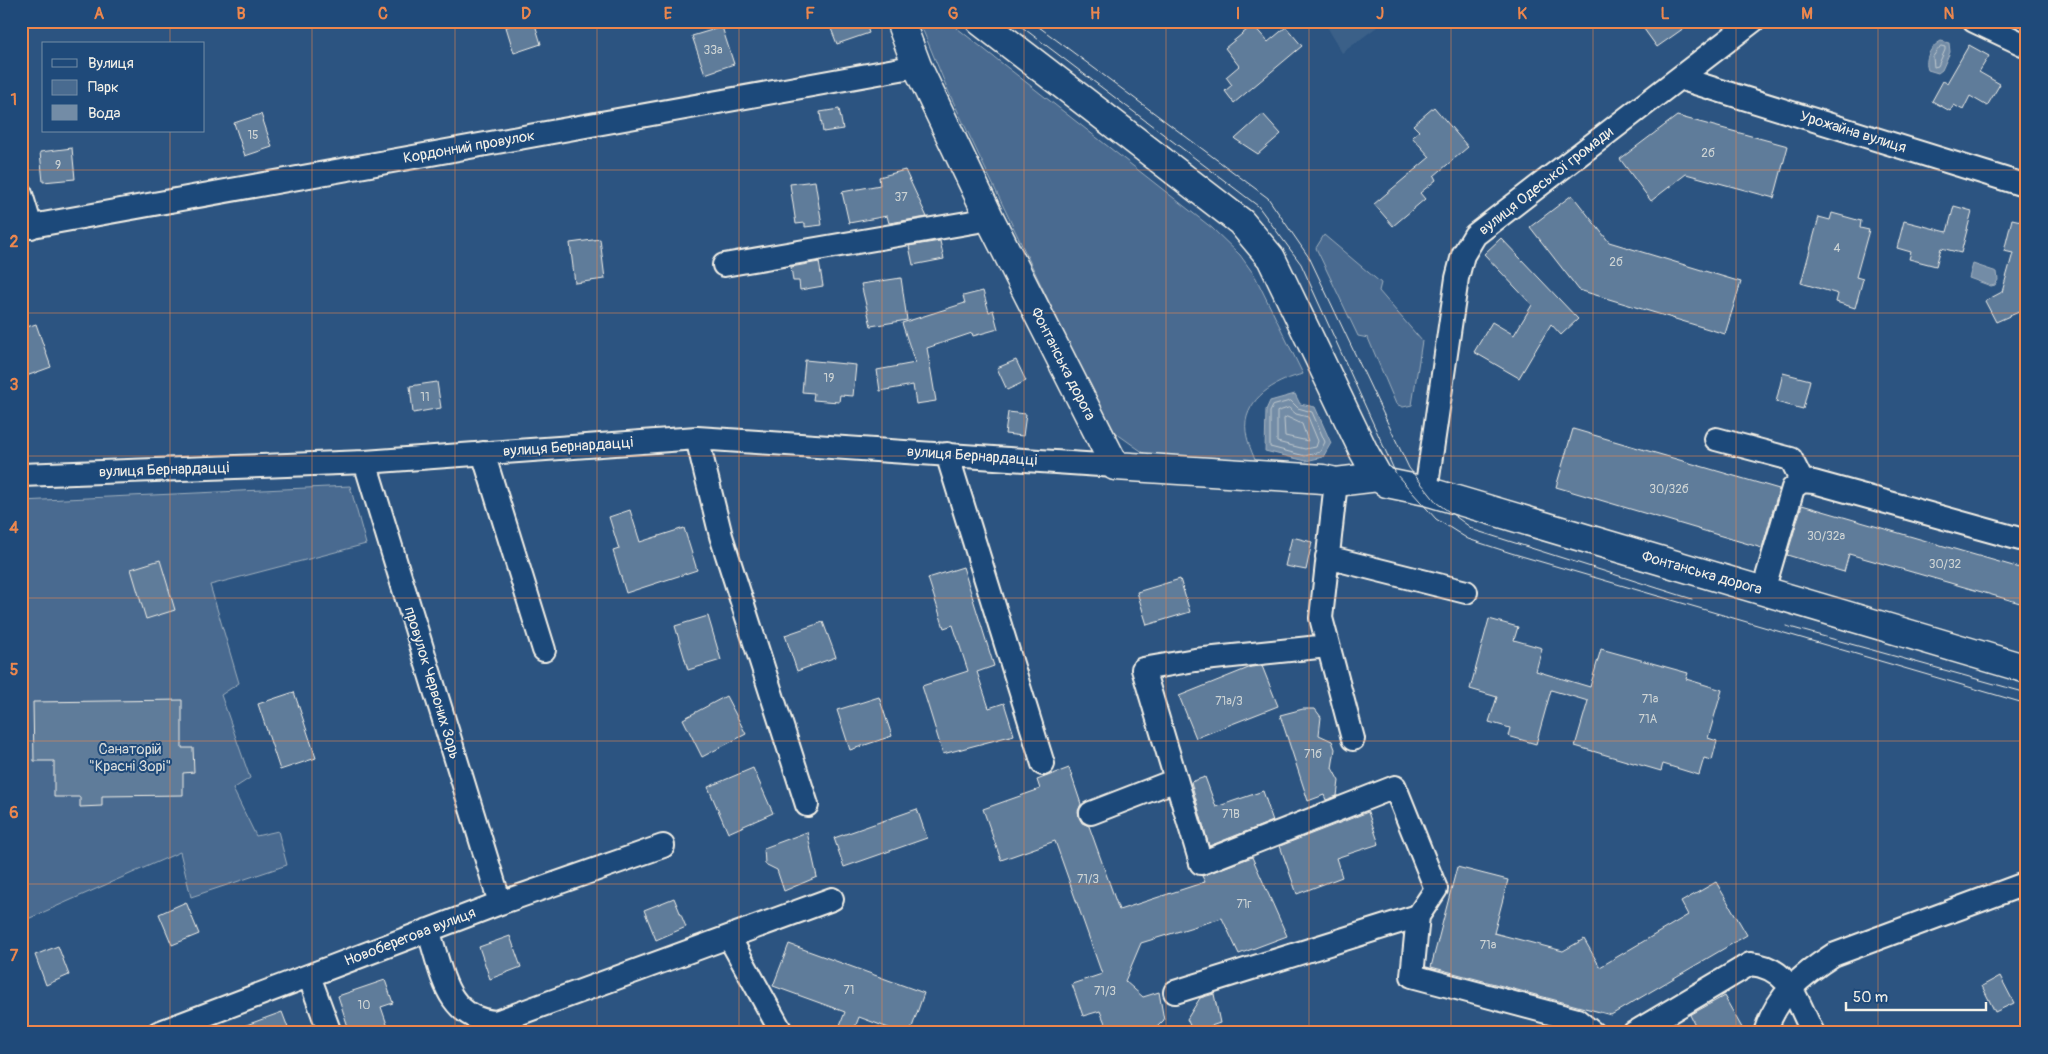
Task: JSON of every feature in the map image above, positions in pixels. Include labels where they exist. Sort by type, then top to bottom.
[{"type":"main road","name":"Фонтанська дорога","points":[[900,21],[917,66],[990,219],[1114,466],[1323,479],[1336,482],[1378,477],[1387,483],[1426,491],[2027,669]]},
{"type":"main road","points":[[980,21],[1241,222],[1271,258],[1378,477]]},
{"type":"street","name":"вулиця Одеської громади","points":[[1426,491],[1457,278],[1467,248],[1475,235],[1753,21]]},
{"type":"street","points":[[1974,21],[2027,46]]},
{"type":"street","name":"Кордонний провулок","points":[[26,228],[917,66]]},
{"type":"street","name":"Урожайна вулиця","points":[[1679,78],[2027,186]]},
{"type":"street","points":[[21,194],[26,228]]},
{"type":"street","points":[[724,265],[990,219]]},
{"type":"street","points":[[697,438],[721,536],[807,805]]},
{"type":"street","name":"вулиця Бернардацці","points":[[21,475],[365,462],[697,438],[1114,466]]},
{"type":"street","points":[[1716,439],[1791,459],[1802,481]]},
{"type":"street","points":[[483,453],[544,650]]},
{"type":"street","points":[[947,454],[1042,764]]},
{"type":"street","name":"провулок Червоних Зорь","points":[[365,462],[500,903]]},
{"type":"street","points":[[1763,590],[1793,488],[1802,481],[1814,482],[2027,541]]},
{"type":"street","points":[[1336,482],[1321,618],[1353,740]]},
{"type":"street","points":[[1327,557],[1466,592]]},
{"type":"street","points":[[1328,646],[1195,660],[1143,668],[1201,864],[1395,787],[1436,889],[1418,916],[1412,976],[1577,1020],[1593,1033]]},
{"type":"street","points":[[1091,813],[1176,780]]},
{"type":"street","name":"Новоберегова вулиця","points":[[158,1033],[500,903],[663,846]]},
{"type":"street","points":[[1766,1033],[1774,1012],[1790,988],[1811,969],[1833,955],[2027,883]]},
{"type":"street","points":[[428,930],[452,998],[459,1009],[476,1019],[496,1022],[832,900]]},
{"type":"street","points":[[1175,992],[1418,916]]},
{"type":"street","points":[[728,937],[782,1033]]},
{"type":"street","points":[[1634,1033],[1750,964],[1763,965],[1776,971],[1790,988],[1813,1033]]},
{"type":"street","points":[[310,976],[330,1033]]},
{"type":"shaded area","points":[[1324,21],[1385,21],[1342,53]]},
{"type":"green space","points":[[919,21],[948,21],[1212,228],[1240,255],[1255,276],[1303,374],[1276,384],[1267,390],[1249,411],[1246,421],[1246,432],[1256,462],[1151,458],[1110,429],[949,93]]},
{"type":"green space","points":[[1324,235],[1381,283],[1379,291],[1422,341],[1412,405],[1403,407],[1396,404],[1368,338],[1358,336],[1316,248]]},
{"type":"green space","name":"Санаторій \"Красні Зорі\"","points":[[350,486],[366,544],[210,585],[239,683],[221,695],[250,778],[233,789],[256,836],[278,831],[287,865],[191,897],[180,852],[21,922],[21,501]]},
{"type":"water","points":[[1941,41],[1949,43],[1950,52],[1942,70],[1938,73],[1928,70],[1927,58],[1931,50]]},
{"type":"water","points":[[1973,264],[1997,272],[1998,280],[1995,285],[1991,286],[1969,278]]},
{"type":"water","points":[[1295,394],[1300,404],[1315,407],[1331,443],[1323,457],[1306,461],[1265,451],[1266,410],[1270,401]]},
{"type":"building","points":[[523,21],[534,21],[541,44],[514,53],[506,27]]},
{"type":"building","points":[[828,21],[865,21],[869,33],[837,44]]},
{"type":"building","points":[[1655,21],[1694,21],[1657,47],[1644,29]]},
{"type":"building","points":[[1253,25],[1268,42],[1286,27],[1302,46],[1234,103],[1225,91],[1232,85],[1226,77],[1239,66],[1225,48]]},
{"type":"building","points":[[722,27],[734,64],[705,74],[692,36]]},
{"type":"building","points":[[1969,45],[1989,56],[1979,72],[2000,84],[1987,106],[1970,96],[1963,110],[1954,105],[1950,111],[1932,101],[1943,81],[1947,83]]},
{"type":"building","points":[[1434,107],[1468,147],[1434,176],[1436,180],[1420,193],[1425,199],[1393,226],[1374,204],[1430,157],[1412,137],[1419,131],[1413,125]]},
{"type":"building","points":[[839,109],[843,129],[823,132],[820,112]]},
{"type":"building","points":[[261,114],[272,147],[245,156],[234,123]]},
{"type":"building","points":[[1263,114],[1281,134],[1258,154],[1235,139]]},
{"type":"building","points":[[1677,116],[1788,146],[1774,198],[1686,174],[1651,201],[1620,159]]},
{"type":"building","points":[[72,148],[75,179],[43,182],[40,152]]},
{"type":"building","points":[[905,170],[927,217],[889,223],[887,216],[849,223],[842,192],[880,185],[879,177]]},
{"type":"building","points":[[815,181],[822,225],[805,227],[805,223],[796,224],[790,184]]},
{"type":"building","points":[[1572,195],[1609,242],[1741,282],[1725,334],[1579,290],[1530,227]]},
{"type":"building","points":[[1954,206],[1972,211],[1961,253],[1941,248],[1936,266],[1909,259],[1911,252],[1897,248],[1904,221],[1947,232]]},
{"type":"building","points":[[1832,213],[1861,221],[1860,228],[1869,230],[1856,277],[1863,279],[1855,308],[1836,302],[1838,294],[1801,283],[1819,217],[1830,220]]},
{"type":"building","points":[[2022,218],[2027,219],[2027,290],[2021,311],[1996,322],[1985,301],[2002,292],[2013,253],[2004,251],[2012,219],[2021,221]]},
{"type":"building","points":[[1501,238],[1578,319],[1561,335],[1551,324],[1519,378],[1474,352],[1492,322],[1514,335],[1532,305],[1484,254]]},
{"type":"building","points":[[600,239],[605,279],[575,283],[570,243]]},
{"type":"building","points":[[940,241],[944,259],[913,265],[909,246]]},
{"type":"building","points":[[819,262],[823,286],[800,290],[799,281],[793,281],[791,267]]},
{"type":"building","points":[[901,278],[907,320],[871,326],[861,284]]},
{"type":"building","points":[[983,291],[989,312],[993,310],[998,329],[973,336],[972,333],[927,348],[936,401],[916,404],[913,385],[880,391],[877,370],[915,363],[902,323],[965,303],[963,296]]},
{"type":"building","points":[[36,324],[51,367],[21,378],[21,329]]},
{"type":"building","points":[[805,360],[856,365],[853,396],[840,395],[839,402],[813,400],[814,393],[802,392]]},
{"type":"building","points":[[1016,360],[1026,381],[1007,390],[997,368]]},
{"type":"building","points":[[1783,373],[1810,380],[1803,409],[1776,402]]},
{"type":"building","points":[[437,382],[441,408],[413,413],[410,386]]},
{"type":"building","points":[[1008,412],[1026,414],[1023,436],[1005,434]]},
{"type":"building","points":[[1573,429],[1779,489],[1762,548],[1556,487]]},
{"type":"building","points":[[1802,505],[2027,570],[2027,605],[1849,554],[1844,572],[1787,555]]},
{"type":"building","points":[[630,510],[640,542],[684,528],[697,570],[626,593],[613,551],[619,549],[609,517]]},
{"type":"building","points":[[1292,537],[1312,542],[1306,570],[1285,566]]},
{"type":"building","points":[[160,560],[175,610],[146,619],[131,569]]},
{"type":"building","points":[[963,567],[994,666],[977,672],[989,708],[1004,703],[1014,735],[943,754],[922,686],[968,671],[953,625],[944,628],[928,578]]},
{"type":"building","points":[[1180,579],[1190,612],[1147,625],[1137,592]]},
{"type":"building","points":[[708,616],[721,660],[688,670],[675,626]]},
{"type":"building","points":[[1489,619],[1518,627],[1514,640],[1542,648],[1536,671],[1590,687],[1601,649],[1688,673],[1686,679],[1722,690],[1708,738],[1717,741],[1712,760],[1704,758],[1699,775],[1663,764],[1661,771],[1575,746],[1588,701],[1551,690],[1536,744],[1508,736],[1510,728],[1489,722],[1497,697],[1470,689]]},
{"type":"building","points":[[823,622],[836,657],[797,671],[785,635]]},
{"type":"building","points":[[1262,666],[1278,706],[1196,738],[1179,696],[1251,667]]},
{"type":"building","points":[[294,692],[316,758],[280,770],[258,704]]},
{"type":"building","points":[[726,696],[746,734],[702,757],[683,719]]},
{"type":"building","points":[[879,697],[892,736],[850,750],[837,710]]},
{"type":"building","points":[[182,700],[182,748],[193,748],[194,772],[183,773],[183,795],[102,796],[102,806],[80,807],[80,797],[54,797],[54,761],[34,761],[33,702]]},
{"type":"building","points":[[1303,709],[1315,709],[1321,717],[1319,735],[1332,741],[1335,749],[1332,768],[1339,781],[1337,796],[1326,800],[1324,795],[1308,801],[1280,715]]},
{"type":"building","points":[[753,768],[773,813],[728,833],[708,787]]},
{"type":"building","points":[[1069,768],[1081,804],[1078,811],[1079,817],[1082,823],[1089,826],[1119,910],[1205,882],[1202,876],[1252,857],[1287,936],[1239,954],[1222,918],[1141,943],[1125,981],[1143,997],[1159,992],[1164,1020],[1151,1033],[1109,1033],[1100,1011],[1083,1016],[1072,984],[1102,974],[1055,841],[1001,860],[983,809],[1040,789],[1037,780]]},
{"type":"building","points":[[1205,777],[1216,807],[1263,791],[1273,821],[1209,846],[1191,782]]},
{"type":"building","points":[[917,809],[927,838],[844,867],[834,838]]},
{"type":"building","points":[[1368,812],[1379,844],[1336,858],[1342,877],[1297,894],[1280,846]]},
{"type":"building","points":[[807,832],[817,877],[784,891],[777,870],[765,864],[764,848]]},
{"type":"building","points":[[1457,867],[1508,880],[1494,933],[1563,951],[1584,939],[1600,967],[1688,915],[1681,902],[1716,882],[1747,935],[1611,1015],[1431,967]]},
{"type":"building","points":[[674,898],[686,927],[656,940],[644,910]]},
{"type":"building","points":[[186,902],[199,934],[172,945],[159,914]]},
{"type":"building","points":[[510,936],[521,967],[490,979],[479,947]]},
{"type":"building","points":[[789,944],[924,993],[910,1033],[902,1033],[859,1017],[853,1033],[837,1033],[845,1012],[773,986]]},
{"type":"building","points":[[58,946],[69,975],[46,985],[35,955]]},
{"type":"building","points":[[2000,976],[2014,1003],[1995,1012],[1982,986]]},
{"type":"building","points":[[385,980],[393,1003],[381,1007],[390,1033],[350,1033],[338,996]]},
{"type":"building","points":[[1214,994],[1220,1023],[1193,1032],[1187,1019],[1200,998]]},
{"type":"building","points":[[1724,996],[1745,1033],[1699,1033],[1690,1015]]},
{"type":"building","points":[[282,1012],[290,1033],[230,1033],[230,1031]]},
{"type":"tram line","points":[[1014,21],[1258,206],[1301,264],[1396,474],[1436,519],[1468,539],[1511,553],[2027,704]]},
{"type":"tram line","points":[[1031,21],[1268,198],[1310,259],[1409,468],[1437,503],[1474,530],[1692,599]]},
{"type":"tram line","points":[[1786,626],[2027,693]]}]
